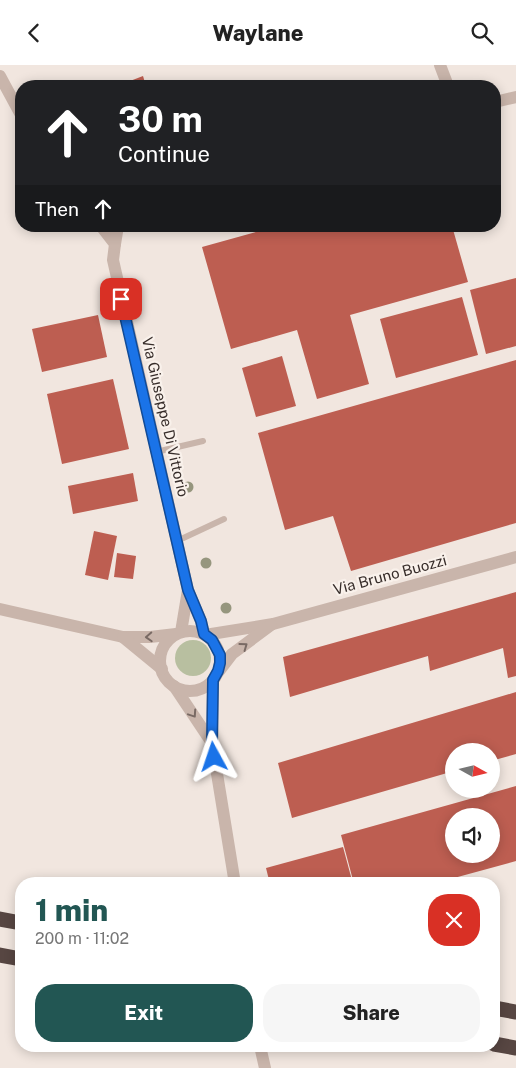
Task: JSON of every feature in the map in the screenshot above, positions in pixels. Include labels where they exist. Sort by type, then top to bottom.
[{"type":"highway","points":[[0,919],[15,922]]},
{"type":"highway","points":[[0,955],[15,958]]},
{"type":"highway","points":[[500,1009],[516,1012]]},
{"type":"highway","points":[[500,1045],[516,1048]]},
{"type":"street","points":[[440,65],[446,80]]},
{"type":"street","points":[[0,76],[15,104]]},
{"type":"street","points":[[501,101],[516,97]]},
{"type":"street","points":[[106,232],[115,244]]},
{"type":"street","name":"Via Giuseppe Di Vittorio","points":[[117,232],[113,260],[188,590],[205,634]]},
{"type":"street","name":"Via Bruno Buozzi","points":[[205,634],[273,624],[516,557]]},
{"type":"street","name":"Via Giuseppe Di Vittorio","points":[[178,633],[188,590]]},
{"type":"street","points":[[0,609],[123,637],[150,637],[192,631],[205,634],[212,640],[217,647],[220,663],[215,676],[212,743],[234,877]]},
{"type":"street","name":"Via Bruno Buozzi","points":[[215,676],[232,654],[273,624]]},
{"type":"street","points":[[178,633],[162,649],[160,659],[162,669],[166,679],[174,686],[212,743]]},
{"type":"street","points":[[123,637],[162,669]]},
{"type":"street","points":[[174,686],[190,691],[206,686],[215,676]]},
{"type":"street","points":[[261,1052],[265,1068]]},
{"type":"lane","points":[[156,452],[203,441]]},
{"type":"lane","points":[[176,541],[224,519]]},
{"type":"green space","points":[[193,640],[200,641],[206,645],[210,651],[210,665],[206,671],[200,675],[193,676],[186,675],[180,671],[176,665],[175,658],[176,651],[180,645],[186,641]]},
{"type":"building","points":[[143,76],[144,80],[133,80]]},
{"type":"building","points":[[256,232],[454,232],[468,282],[350,315],[369,384],[317,399],[297,330],[231,349],[202,247]]},
{"type":"building","points":[[516,278],[516,346],[486,354],[470,290]]},
{"type":"building","points":[[462,297],[478,355],[396,378],[380,319]]},
{"type":"building","points":[[98,315],[107,357],[42,372],[32,329]]},
{"type":"building","points":[[282,356],[296,406],[256,417],[242,368]]},
{"type":"building","points":[[516,360],[516,523],[351,571],[333,516],[285,530],[258,433]]},
{"type":"building","points":[[113,379],[129,449],[62,464],[47,394]]},
{"type":"building","points":[[133,473],[138,501],[73,514],[68,486]]},
{"type":"building","points":[[94,531],[117,536],[108,580],[85,575]]},
{"type":"building","points":[[117,553],[136,556],[133,579],[114,577]]},
{"type":"building","points":[[516,592],[516,676],[508,678],[503,648],[430,671],[428,656],[290,697],[283,657]]},
{"type":"building","points":[[516,692],[516,754],[500,758],[500,743],[445,743],[445,774],[292,818],[278,763]]},
{"type":"building","points":[[516,786],[516,861],[458,877],[352,877],[341,835],[473,798],[500,798],[500,790]]},
{"type":"building","points":[[343,847],[351,877],[268,877],[266,868]]},
{"type":"route","points":[[121,299],[188,590],[201,621],[204,634],[212,640],[220,655],[218,671],[213,680],[212,743],[214,757]]}]
